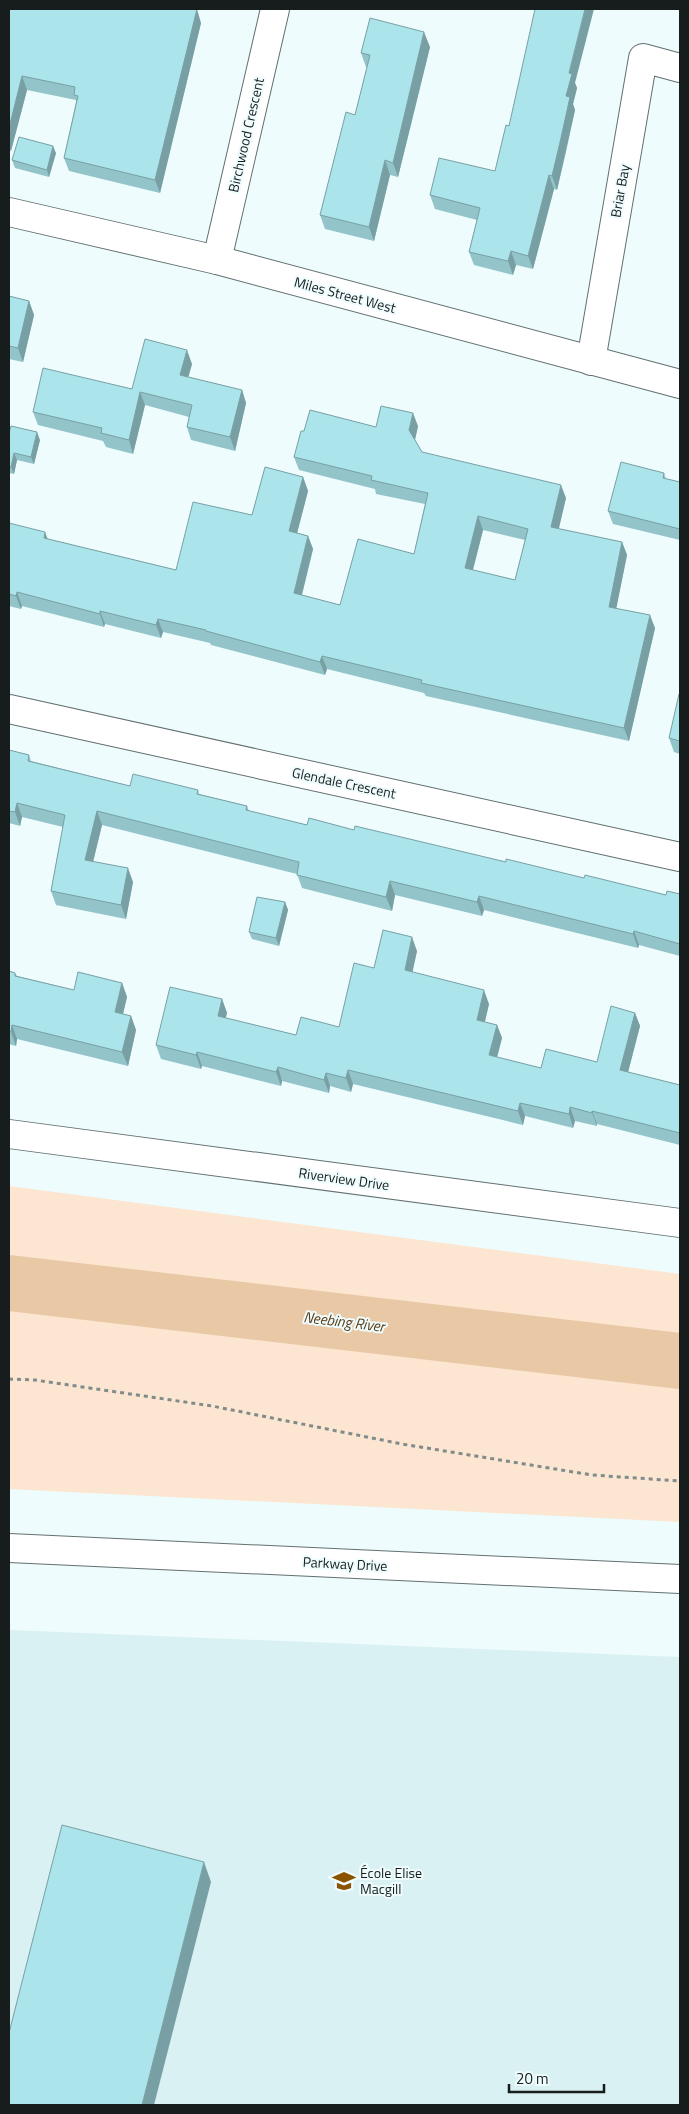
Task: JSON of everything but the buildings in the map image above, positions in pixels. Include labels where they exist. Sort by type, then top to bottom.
[{"type":"street","name":"Birchwood Crescent","points":[[216,260],[276,9]]},
{"type":"street","name":"Briar Bay","points":[[591,361],[643,58],[680,68]]},
{"type":"street","name":"Miles Street West","points":[[9,212],[216,260],[680,384]]},
{"type":"street","name":"Glendale Crescent","points":[[9,709],[680,857]]},
{"type":"street","name":"Riverview Drive","points":[[9,1134],[680,1223]]},
{"type":"street","name":"Parkway Drive","points":[[9,1548],[680,1579]]},
{"type":"path","points":[[9,1379],[35,1380],[212,1406],[402,1444],[592,1475],[680,1480]]},
{"type":"shaded area","points":[[9,1186],[680,1274],[680,1522],[9,1489]]},
{"type":"shaded area","name":"École Elise Macgill","points":[[9,1630],[680,1657],[680,2105],[9,2105]]},
{"type":"waterway","name":"Neebing River","points":[[9,1283],[680,1361]]},
{"type":"place","name":"École Elise Macgill","points":[[344,1881]]}]
